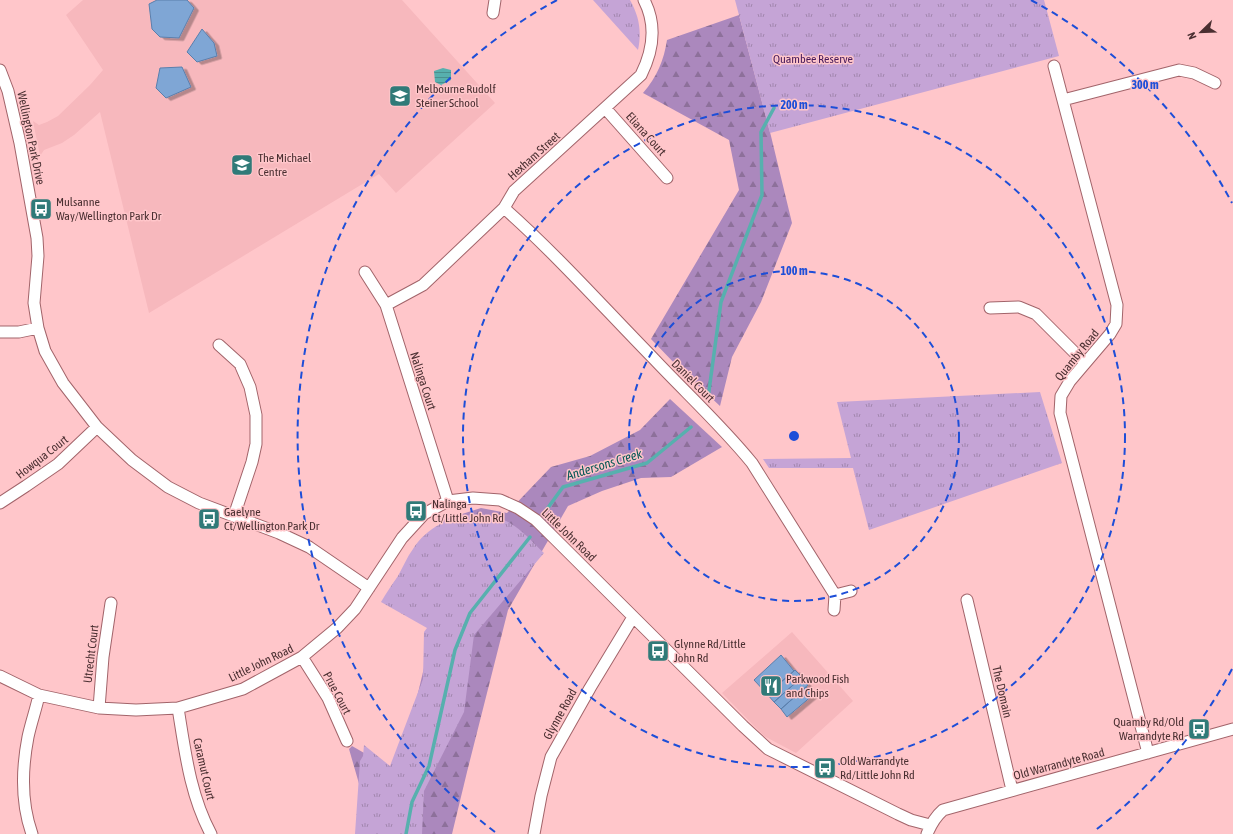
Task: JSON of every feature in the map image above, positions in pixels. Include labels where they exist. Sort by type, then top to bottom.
[{"type":"street","points":[[493,13],[495,0]]},
{"type":"street","name":"Hexham Street","points":[[386,305],[423,285],[504,208],[514,191],[640,75],[647,62],[652,44],[652,19],[644,0]]},
{"type":"street","name":"Quamby Road","points":[[1054,66],[1117,305],[1116,324],[1110,334],[1070,381],[1061,396],[1060,413],[1148,753]]},
{"type":"street","name":"Wellington Park Drive","points":[[0,70],[8,91],[37,238],[38,256],[34,303],[38,328],[45,351],[63,383],[97,427],[132,460],[168,487],[199,503],[279,533],[309,547],[369,588]]},
{"type":"street","points":[[1063,100],[1179,70],[1194,73],[1215,83]]},
{"type":"street","name":"Eliana Court","points":[[605,108],[667,178]]},
{"type":"street","name":"Daniel Court","points":[[504,208],[537,238],[684,391],[721,427],[752,463],[835,595]]},
{"type":"street","name":"Nalinga Court","points":[[365,272],[386,305],[448,501]]},
{"type":"street","points":[[990,308],[1019,307],[1036,314],[1085,363]]},
{"type":"street","points":[[0,332],[19,332],[38,328]]},
{"type":"street","points":[[218,345],[240,364],[250,387],[256,415],[256,444],[252,462],[234,516]]},
{"type":"street","name":"Howqua Court","points":[[0,503],[58,464],[97,427]]},
{"type":"street","name":"Little John Road","points":[[0,676],[39,695],[99,708],[136,710],[178,708],[243,689],[302,657],[337,628],[355,609],[402,538],[424,514],[448,501],[473,498],[500,500],[518,508],[536,520],[768,749],[929,830]]},
{"type":"street","points":[[834,610],[835,595],[851,592]]},
{"type":"street","name":"The Domain","points":[[967,600],[1012,790]]},
{"type":"street","name":"Utrecht Court","points":[[99,708],[103,657],[111,603]]},
{"type":"street","name":"Glynne Road","points":[[534,834],[541,796],[552,757],[590,688],[634,617]]},
{"type":"street","name":"Prue Court","points":[[302,657],[328,698],[347,741]]},
{"type":"street","points":[[32,834],[27,819],[23,779],[28,736],[39,695]]},
{"type":"street","name":"Caramut Court","points":[[178,708],[193,790],[211,834]]},
{"type":"street","name":"Old Warrandyte Road","points":[[929,830],[935,818],[943,810],[1233,729]]},
{"type":"shaded area","name":"The Michael Centre","points":[[83,0],[402,0],[495,103],[396,193],[379,174],[149,313],[100,112],[74,135],[62,143],[44,150],[40,156],[33,121],[39,125],[58,116],[103,70],[66,15]]},
{"type":"shaded area","points":[[792,632],[853,701],[796,753],[764,736],[722,693]]},
{"type":"green space","points":[[593,0],[630,0],[636,12],[640,30],[638,50]]},
{"type":"green space","name":"Quambee Reserve","points":[[735,0],[1044,0],[1059,56],[770,133]]},
{"type":"green space","points":[[739,15],[792,223],[761,302],[732,357],[720,406],[678,367],[651,339],[739,190],[729,140],[643,93],[659,68],[667,40]]},
{"type":"green space","points":[[1040,392],[1062,463],[869,530],[853,468],[769,468],[763,459],[851,458],[837,402]]},
{"type":"green space","points":[[670,399],[722,447],[671,477],[641,478],[602,491],[568,506],[508,610],[452,834],[360,834],[364,801],[349,749],[352,746],[399,773],[437,613],[392,585],[443,520],[481,508],[507,513],[551,467],[590,456],[640,430]]},
{"type":"green space","points":[[475,514],[499,518],[506,521],[521,531],[544,553],[474,635],[464,712],[424,791],[422,834],[355,834],[360,761],[363,756],[364,745],[390,766],[423,679],[424,632],[427,628],[381,602],[398,576],[411,552],[425,535],[440,524],[466,515]]},
{"type":"water","points":[[443,68],[451,70],[451,80],[441,85],[435,82],[434,71]]},
{"type":"building","points":[[157,0],[187,0],[194,8],[179,38],[160,37],[152,29],[149,4]]},
{"type":"building","points":[[202,29],[214,43],[217,56],[197,62],[187,52]]},
{"type":"building","points":[[182,67],[191,87],[166,98],[156,88],[160,68]]},
{"type":"building","points":[[781,655],[794,671],[767,694],[754,680]]},
{"type":"building","points":[[795,670],[802,677],[774,702],[767,694]]},
{"type":"building","points":[[801,678],[808,685],[781,709],[774,702]]},
{"type":"building","points":[[806,687],[813,695],[787,717],[781,709]]},
{"type":"waterway","points":[[708,398],[721,302],[762,195],[761,132],[774,108]]},
{"type":"waterway","name":"Andersons Creek","points":[[547,509],[563,487],[647,463],[691,427]]},
{"type":"waterway","points":[[406,834],[412,802],[429,766],[455,650],[470,613],[530,537]]},
{"type":"place","name":"Melbourne Rudolf Steiner School","points":[[400,96]]},
{"type":"place","name":"The Michael Centre","points":[[242,165]]},
{"type":"place","name":"Mulsanne Way/Wellington Park Dr","points":[[41,209]]},
{"type":"place","name":"Nalinga Ct/Little John Rd","points":[[416,511]]},
{"type":"place","name":"Gaelyne Ct/Wellington Park Dr","points":[[209,519]]},
{"type":"place","name":"Glynne Rd/Little John Rd","points":[[658,651]]},
{"type":"place","name":"Parkwood Fish and Chips","points":[[771,686]]},
{"type":"place","name":"Quamby Rd/Old Warrandyte Rd","points":[[1199,729]]},
{"type":"place","name":"Old Warrandyte Rd/Little John Rd","points":[[825,768]]}]
